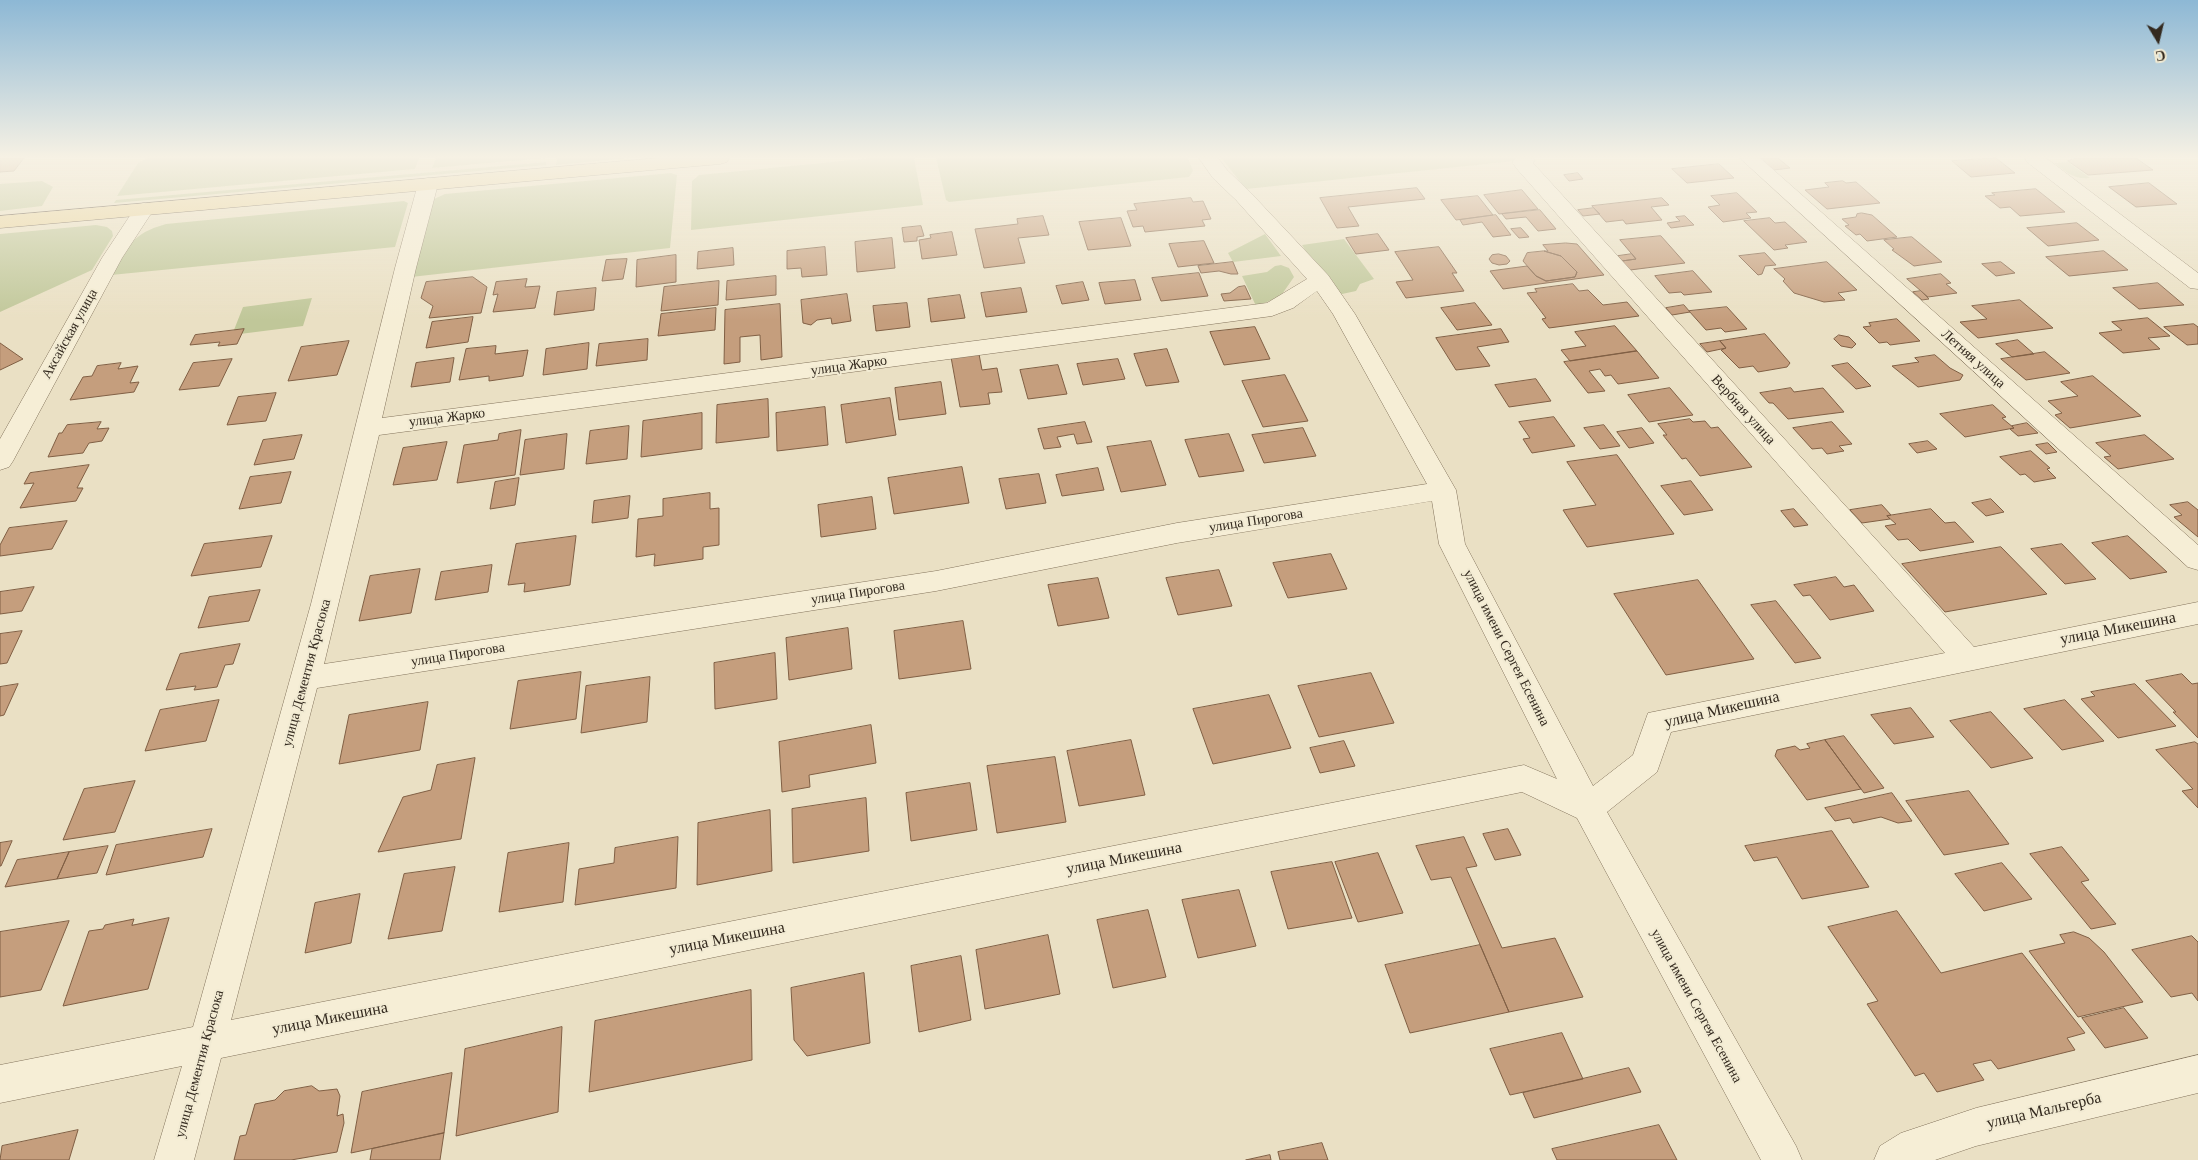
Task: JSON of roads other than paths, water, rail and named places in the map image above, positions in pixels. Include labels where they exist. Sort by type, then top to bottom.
[{"type":"main road","points":[[0,222],[109,212]]},
{"type":"street","name":"Аксайская улица","points":[[0,461],[112,258],[142,212]]},
{"type":"street","name":"улица Дементия Красюка","points":[[174,1160],[306,678],[370,428],[412,238],[420,212]]},
{"type":"street","name":"улица имени Сергея Есенина","points":[[1258,212],[1320,280],[1344,314],[1443,490],[1452,544],[1588,808],[1782,1160]]},
{"type":"street","name":"Вербная улица","points":[[1566,212],[1968,659]]},
{"type":"street","name":"Летняя улица","points":[[1809,212],[2198,560]]},
{"type":"street","points":[[2105,212],[2198,283]]},
{"type":"street","name":"улица Жарко","points":[[370,428],[1272,309],[1285,303],[1320,280]]},
{"type":"street","name":"улица Пирогова","points":[[306,678],[936,581],[1177,533],[1443,490]]},
{"type":"street","name":"улица Микешина","points":[[0,1084],[1524,778],[1588,808],[1646,763],[1659,722],[2198,613]]},
{"type":"street","name":"улица Мальгерба","points":[[1894,1160],[1914,1146],[1976,1127],[2198,1074]]}]
